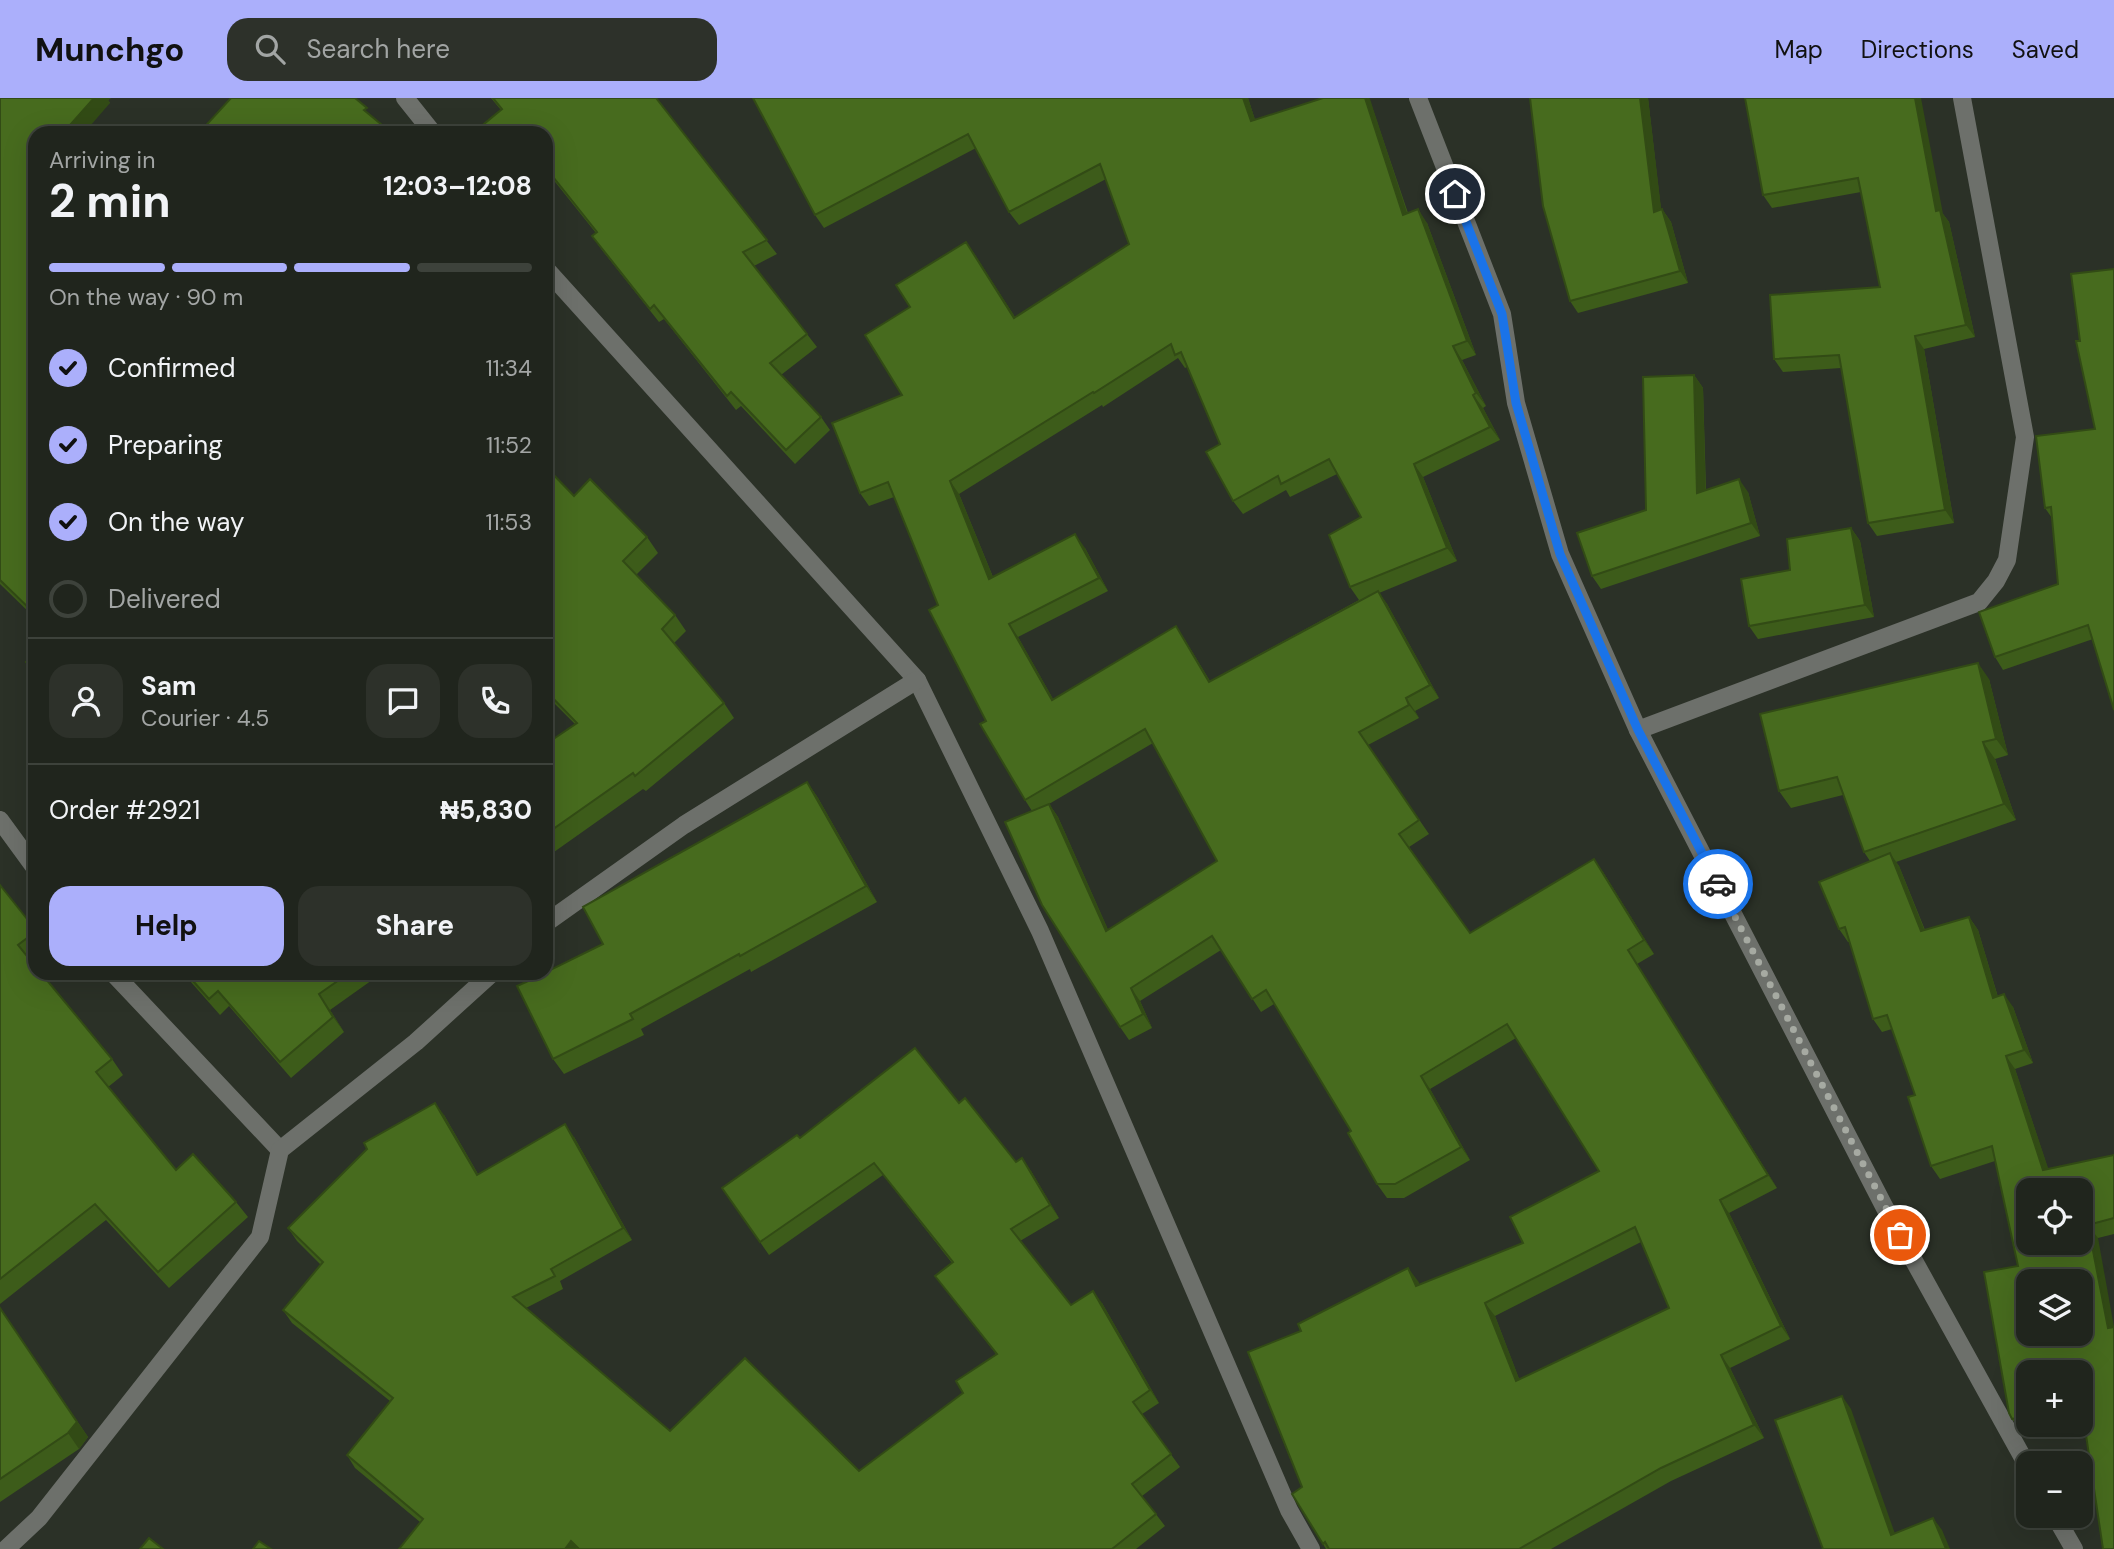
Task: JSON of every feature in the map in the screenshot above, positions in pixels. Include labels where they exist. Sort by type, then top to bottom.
[{"type":"street","points":[[405,98],[427,126]]},
{"type":"street","points":[[1418,98],[1502,314],[1516,403],[1560,554],[1638,730],[1887,1212],[2019,1451]]},
{"type":"street","points":[[1638,730],[1979,602],[1997,581],[2007,559],[2025,437],[1962,98]]},
{"type":"street","points":[[553,277],[917,680],[1040,931],[1289,1510],[1311,1549]]},
{"type":"street","points":[[553,918],[684,825],[917,680]]},
{"type":"street","points":[[0,820],[28,858]]},
{"type":"street","points":[[120,980],[280,1150]]},
{"type":"street","points":[[6,1549],[39,1518],[260,1237],[280,1150],[416,1042],[484,980]]},
{"type":"street","points":[[2062,1528],[2074,1549]]},
{"type":"building","points":[[0,98],[94,98],[69,126],[28,126],[28,607],[0,580]]},
{"type":"building","points":[[231,98],[355,98],[367,108],[364,110],[383,126],[205,126]]},
{"type":"building","points":[[493,98],[656,98],[767,240],[743,252],[807,334],[770,363],[821,417],[786,450],[731,392],[727,396],[654,305],[650,309],[592,236],[597,232],[553,177],[553,126],[486,126],[484,124],[502,109]]},
{"type":"building","points":[[753,98],[1243,98],[1251,121],[1323,98],[1365,98],[1403,215],[1418,209],[1467,341],[1453,346],[1476,393],[1473,395],[1490,427],[1414,464],[1447,548],[1350,587],[1329,535],[1361,517],[1329,459],[1281,484],[1278,476],[1233,501],[1206,452],[1220,444],[1181,352],[1175,355],[1171,344],[950,481],[989,579],[1075,534],[1099,578],[1009,624],[1052,700],[1176,626],[1209,682],[1378,591],[1430,685],[1406,698],[1409,705],[1359,732],[1419,820],[1399,834],[1470,933],[1594,859],[1644,940],[1628,950],[1768,1175],[1720,1200],[1781,1326],[1721,1355],[1754,1425],[1661,1468],[1519,1549],[1329,1549],[1325,1542],[1323,1544],[1292,1494],[1302,1487],[1248,1352],[1301,1331],[1298,1324],[1408,1268],[1416,1286],[1523,1243],[1510,1217],[1599,1171],[1507,1024],[1421,1076],[1461,1147],[1395,1184],[1377,1184],[1348,1133],[1351,1131],[1266,990],[1252,999],[1212,936],[1131,988],[1143,1014],[1120,1027],[1042,905],[1005,822],[1049,804],[1106,931],[1217,861],[1145,729],[1025,800],[980,724],[986,721],[929,610],[938,605],[888,482],[860,493],[832,423],[902,395],[865,335],[910,307],[896,285],[966,242],[1014,318],[1129,244],[1100,164],[1009,212],[968,134],[815,215]],"holes":[[[1635,1227],[1669,1308],[1516,1381],[1485,1303]]]},
{"type":"building","points":[[1530,98],[1640,98],[1654,212],[1662,209],[1680,271],[1570,301],[1543,206]]},
{"type":"building","points":[[1745,98],[1915,98],[1936,211],[1940,210],[1966,325],[1915,336],[1945,510],[1868,523],[1839,355],[1774,359],[1770,295],[1880,287],[1858,178],[1763,195]]},
{"type":"building","points":[[2114,269],[2114,710],[2088,625],[1995,657],[1979,612],[2058,584],[2051,507],[2045,508],[2036,436],[2095,429],[2076,341],[2080,341],[2071,274]]},
{"type":"building","points":[[1694,375],[1697,493],[1739,479],[1751,523],[1592,576],[1577,533],[1646,510],[1643,377]]},
{"type":"building","points":[[553,474],[574,496],[590,479],[647,537],[623,561],[675,615],[662,629],[724,703],[635,776],[633,773],[553,829],[553,739],[577,723],[553,698]]},
{"type":"building","points":[[1851,528],[1865,605],[1749,626],[1741,579],[1790,570],[1787,539]]},
{"type":"building","points":[[1978,663],[1996,739],[1983,742],[2004,804],[1864,852],[1837,777],[1779,791],[1760,714]]},
{"type":"building","points":[[807,782],[866,886],[630,1014],[633,1019],[553,1059],[517,986],[530,980],[553,980],[553,969],[603,944],[583,907]]},
{"type":"building","points":[[1890,853],[1921,931],[1969,917],[1993,998],[2004,994],[2024,1050],[2006,1056],[2043,1170],[2114,1155],[2114,1218],[2093,1224],[2093,1178],[2016,1178],[2016,1255],[2093,1255],[2093,1251],[2108,1328],[2114,1327],[2114,1549],[2103,1549],[2093,1482],[2093,1451],[2088,1451],[2086,1437],[2093,1437],[2093,1360],[2016,1360],[2016,1418],[2012,1419],[1984,1272],[2018,1266],[1992,1146],[1931,1166],[1908,1097],[1915,1095],[1887,1015],[1873,1019],[1845,927],[1839,929],[1819,882]]},
{"type":"building","points":[[0,885],[28,920],[28,937],[18,945],[28,957],[28,980],[47,980],[112,1059],[96,1072],[176,1170],[193,1154],[236,1202],[158,1272],[95,1204],[0,1279]]},
{"type":"building","points":[[192,980],[339,980],[319,994],[333,1017],[280,1062],[218,991],[209,999]]},
{"type":"building","points":[[915,1048],[959,1103],[965,1098],[1016,1162],[1022,1158],[1050,1205],[1011,1229],[1071,1305],[1093,1291],[1150,1390],[1133,1402],[1171,1454],[1132,1484],[1156,1514],[1112,1549],[579,1549],[571,1541],[565,1549],[399,1549],[423,1519],[347,1455],[393,1398],[283,1310],[323,1262],[288,1228],[367,1149],[364,1143],[435,1103],[477,1175],[565,1124],[623,1228],[551,1269],[555,1276],[513,1297],[670,1431],[745,1358],[859,1471],[963,1393],[956,1381],[997,1354],[935,1276],[953,1262],[874,1163],[760,1242],[722,1188],[797,1135],[800,1138]]},
{"type":"building","points":[[0,1308],[77,1422],[68,1433],[0,1479]]},
{"type":"building","points":[[1842,1396],[1891,1535],[1933,1518],[1946,1549],[1823,1549],[1775,1420]]},
{"type":"building","points":[[149,1538],[163,1549],[140,1549]]},
{"type":"building","points":[[259,1541],[271,1549],[253,1549]]},
{"type":"way so far","points":[[1718,884],[1900,1235]]},
{"type":"route","points":[[1455,194],[1502,314],[1516,403],[1560,554],[1638,730],[1718,884]]}]
